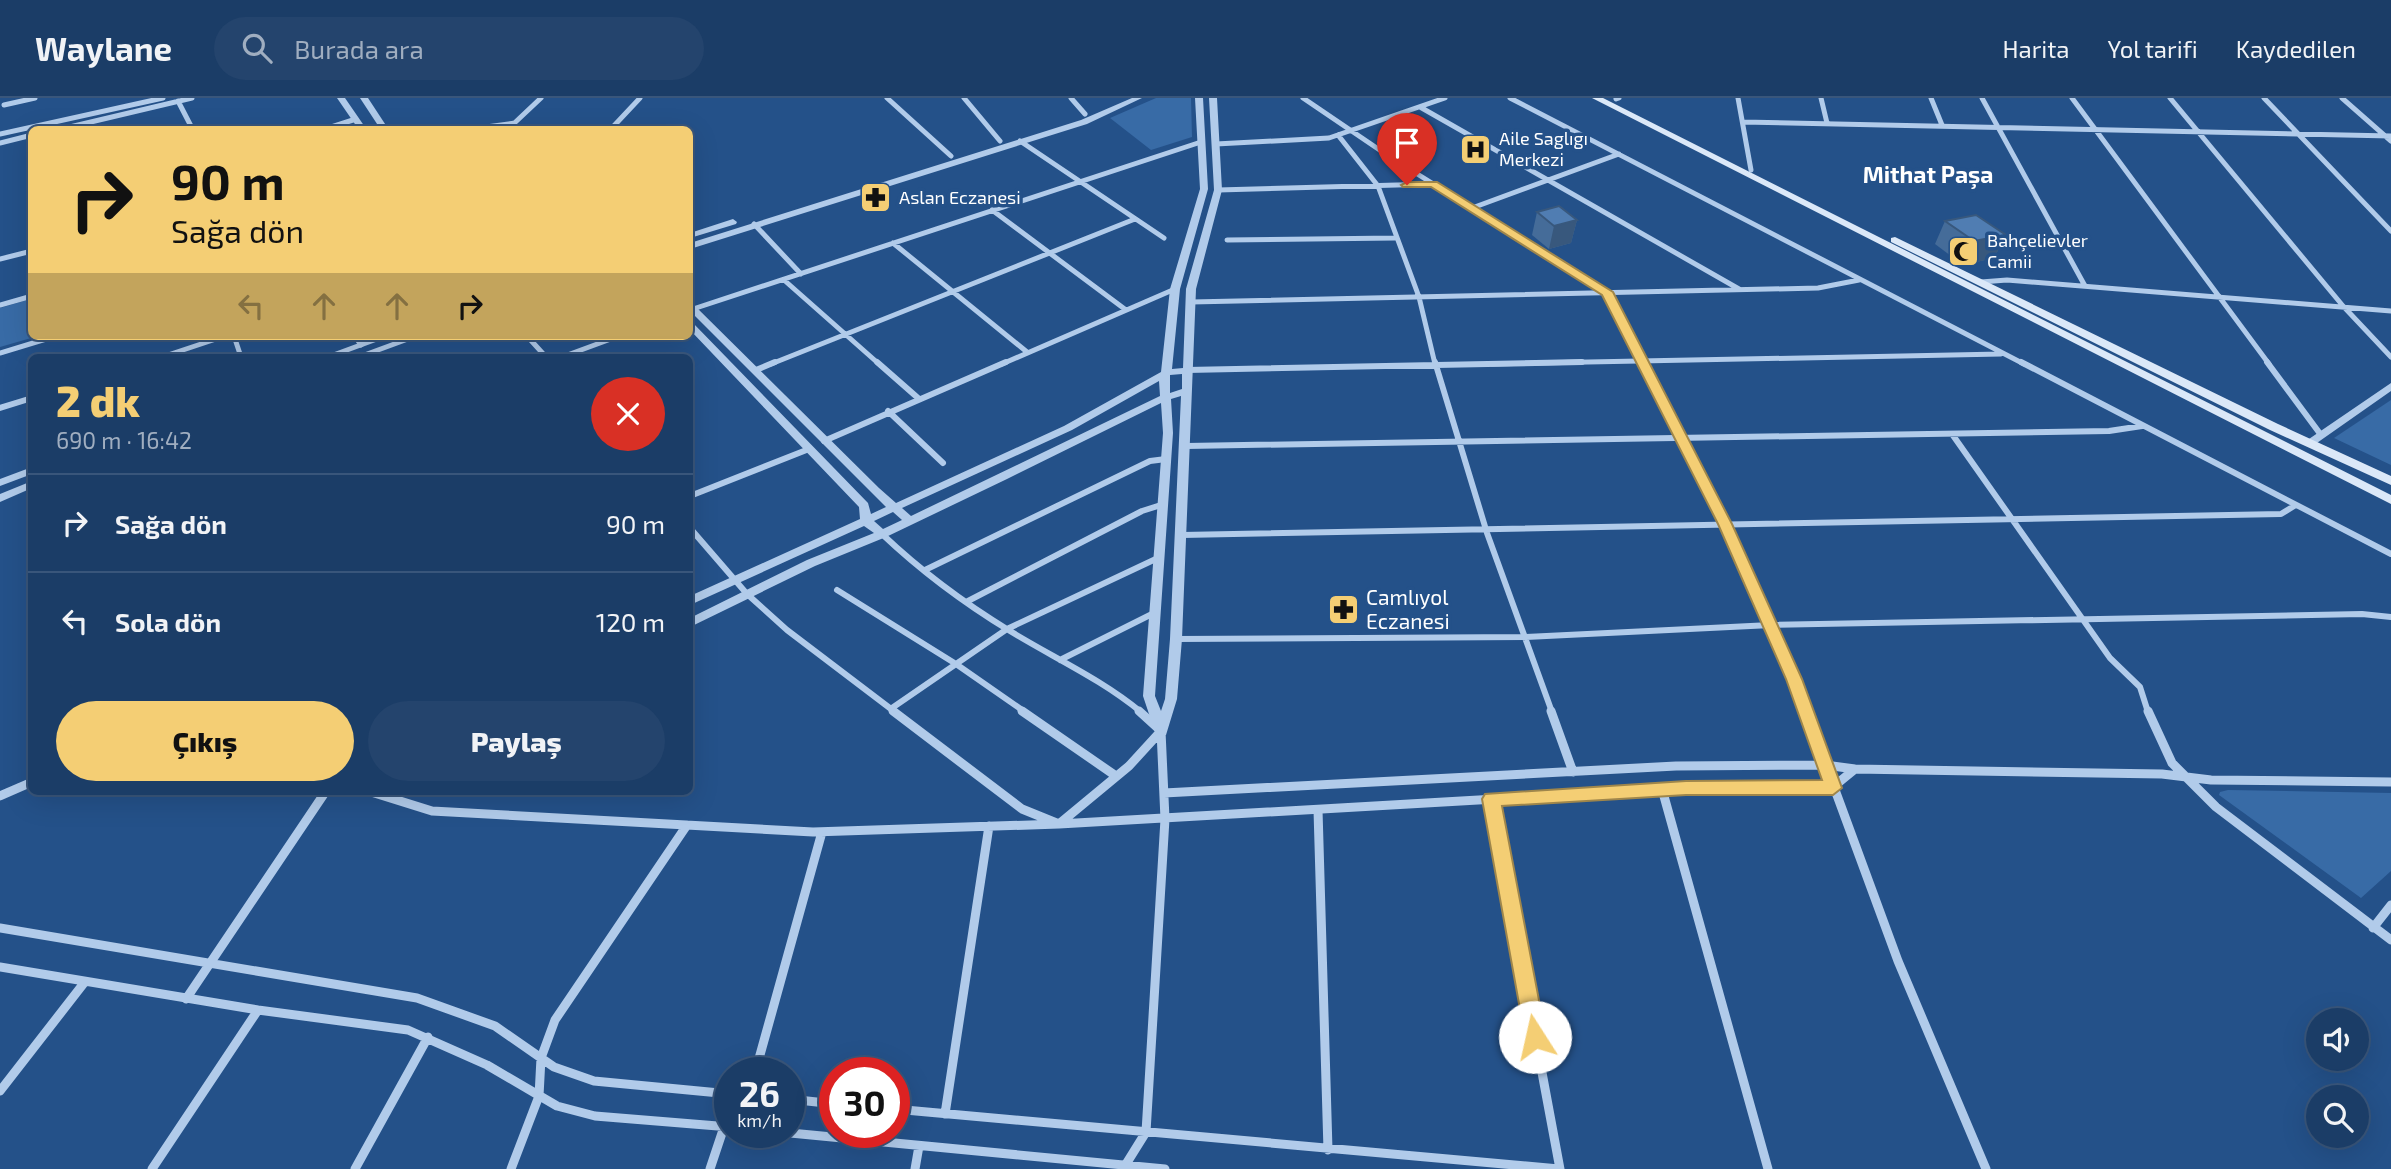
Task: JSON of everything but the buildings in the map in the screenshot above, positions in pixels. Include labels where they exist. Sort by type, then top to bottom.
[{"type":"main road","points":[[1596,98],[2391,500]]},
{"type":"main road","points":[[1616,98],[1751,170],[2391,481]]},
{"type":"main road","points":[[2336,472],[2332,461],[2347,460]]},
{"type":"street","points":[[4,105],[35,98]]},
{"type":"street","points":[[36,126],[163,98]]},
{"type":"street","points":[[76,126],[192,98]]},
{"type":"street","points":[[341,98],[360,126]]},
{"type":"street","points":[[364,98],[382,126]]},
{"type":"street","points":[[512,126],[541,98]]},
{"type":"street","points":[[614,126],[640,98]]},
{"type":"street","points":[[887,98],[951,156]]},
{"type":"street","points":[[964,98],[1000,141]]},
{"type":"street","points":[[1071,98],[1085,114]]},
{"type":"street","points":[[693,235],[1085,114],[1119,98]]},
{"type":"street","points":[[693,245],[1084,121],[1138,98]]},
{"type":"street","points":[[1123,1167],[1146,1132],[1165,819],[1161,731],[1149,696],[1167,459],[1168,410],[1163,398],[1175,289],[1203,189],[1199,98]]},
{"type":"street","points":[[1059,824],[1116,776],[1161,731],[1171,699],[1182,535],[1191,302],[1199,249],[1218,190],[1213,98]]},
{"type":"street","points":[[1303,98],[1607,292],[1640,362],[1725,524],[1771,625],[1794,679],[1898,961],[1986,1169]]},
{"type":"street","points":[[1216,144],[1338,135],[1445,98]]},
{"type":"street","points":[[1510,98],[2391,554]]},
{"type":"street","points":[[1738,98],[1751,170]]},
{"type":"street","points":[[1821,98],[1826,123]]},
{"type":"street","points":[[1930,98],[1942,125]]},
{"type":"street","points":[[1982,98],[2085,286]]},
{"type":"street","points":[[2072,98],[2321,435]]},
{"type":"street","points":[[2170,98],[2343,306],[2391,357]]},
{"type":"street","points":[[2264,98],[2391,231]]},
{"type":"street","points":[[2342,98],[2391,141]]},
{"type":"street","points":[[178,101],[191,126]]},
{"type":"street","points":[[1420,107],[1739,289]]},
{"type":"street","points":[[334,126],[356,119]]},
{"type":"street","points":[[1743,121],[2094,127],[2388,136]]},
{"type":"street","points":[[493,126],[515,123]]},
{"type":"street","points":[[0,134],[28,128]]},
{"type":"street","points":[[1338,135],[1378,186],[1419,297],[1436,367],[1487,533],[1573,772]]},
{"type":"street","points":[[0,143],[28,136]]},
{"type":"street","points":[[1020,141],[1164,238]]},
{"type":"street","points":[[693,307],[784,280],[1077,181],[1202,142]]},
{"type":"street","points":[[1472,208],[1619,154]]},
{"type":"street","points":[[1218,190],[1434,184]]},
{"type":"street","points":[[992,210],[1126,310]]},
{"type":"street","points":[[756,370],[1135,219]]},
{"type":"street","points":[[754,224],[801,274]]},
{"type":"street","points":[[1227,240],[1395,238]]},
{"type":"street","points":[[893,243],[1027,352]]},
{"type":"street","points":[[0,259],[28,252]]},
{"type":"street","points":[[784,280],[918,398]]},
{"type":"street","points":[[1191,302],[1818,288],[1860,280]]},
{"type":"street","points":[[1981,282],[2007,280],[2391,311]]},
{"type":"street","points":[[824,441],[918,398],[1175,289]]},
{"type":"street","points":[[0,305],[28,297]]},
{"type":"street","points":[[693,308],[824,441],[909,520]]},
{"type":"street","points":[[693,328],[864,506],[866,521],[925,570],[1007,629],[1140,708],[1161,731]]},
{"type":"street","points":[[0,352],[42,340]]},
{"type":"street","points":[[171,354],[213,340]]},
{"type":"street","points":[[360,350],[379,340]]},
{"type":"street","points":[[341,354],[401,340]]},
{"type":"street","points":[[531,340],[543,354]]},
{"type":"street","points":[[570,354],[608,340]]},
{"type":"street","points":[[693,600],[1068,428],[1166,373],[1188,370],[2001,354]]},
{"type":"street","points":[[2310,443],[2391,386]]},
{"type":"street","points":[[693,621],[811,563],[882,534],[1163,398],[1187,391]]},
{"type":"street","points":[[0,408],[28,399]]},
{"type":"street","points":[[888,411],[943,463]]},
{"type":"street","points":[[1186,446],[1681,440],[2109,431],[2143,426]]},
{"type":"street","points":[[1952,434],[2110,658],[2140,687],[2150,717],[2172,763],[2216,807],[2391,940]]},
{"type":"street","points":[[693,495],[809,449]]},
{"type":"street","points":[[925,570],[1150,461],[1167,459]]},
{"type":"street","points":[[0,483],[28,472]]},
{"type":"street","points":[[0,498],[28,486]]},
{"type":"street","points":[[968,601],[1142,511],[1164,504]]},
{"type":"street","points":[[1182,535],[1487,533],[1725,524],[2281,514],[2294,506]]},
{"type":"street","points":[[693,531],[747,594],[787,630],[1022,809],[1059,824]]},
{"type":"street","points":[[892,708],[1007,629],[1160,557]]},
{"type":"street","points":[[837,590],[956,664],[1116,776]]},
{"type":"street","points":[[1060,660],[1117,629],[1157,612]]},
{"type":"street","points":[[1176,639],[1526,637],[1771,625],[2362,614],[2391,617]]},
{"type":"street","points":[[1164,793],[1676,766],[1825,765],[1855,769],[2162,774],[2187,778],[2391,782]]},
{"type":"street","points":[[381,795],[432,811],[822,832],[1165,819],[1662,789],[1833,788],[1855,769]]},
{"type":"street","points":[[0,796],[28,784]]},
{"type":"street","points":[[1662,789],[1768,1169]]},
{"type":"street","points":[[186,999],[323,795]]},
{"type":"street","points":[[910,1111],[1559,1169],[1491,799]]},
{"type":"street","points":[[1318,810],[1328,1150]]},
{"type":"street","points":[[511,1169],[539,1096],[541,1058],[555,1020],[687,825]]},
{"type":"street","points":[[945,1114],[989,826]]},
{"type":"street","points":[[759,1057],[822,832]]},
{"type":"street","points":[[2373,928],[2391,905]]},
{"type":"street","points":[[0,928],[417,998],[495,1026],[554,1067],[594,1081],[714,1092]]},
{"type":"street","points":[[0,967],[186,999],[408,1030],[428,1037],[557,1106],[595,1116],[714,1126]]},
{"type":"street","points":[[0,1091],[84,983]]},
{"type":"street","points":[[152,1169],[258,1010]]},
{"type":"street","points":[[355,1169],[428,1037]]},
{"type":"street","points":[[805,1135],[1165,1169]]},
{"type":"street","points":[[915,1169],[919,1146]]},
{"type":"street","points":[[710,1169],[718,1148]]},
{"type":"shaded area","points":[[1156,98],[1191,98],[1192,137],[1151,150],[1110,118]]},
{"type":"shaded area","points":[[28,300],[28,339],[0,347],[0,308]]},
{"type":"shaded area","points":[[2391,400],[2391,465],[2334,438]]},
{"type":"shaded area","points":[[2220,792],[2391,793],[2391,871],[2361,898],[2219,795]]},
{"type":"place","name":"Aile Saglıgı Merkezi","points":[[1476,149]]},
{"type":"place","name":"Aslan Eczanesi","points":[[876,198]]},
{"type":"place","name":"Bahçelievler Camii","points":[[1964,251]]},
{"type":"place","name":"Camlıyol Eczanesi","points":[[1343,610]]},
{"type":"district","name":"Mithat Paşa","points":[[1928,175]]},
{"type":"route","points":[[1407,185],[1434,184],[1607,292],[1640,362],[1725,524],[1794,679],[1833,788],[1686,788],[1491,799],[1535,1037]]}]
